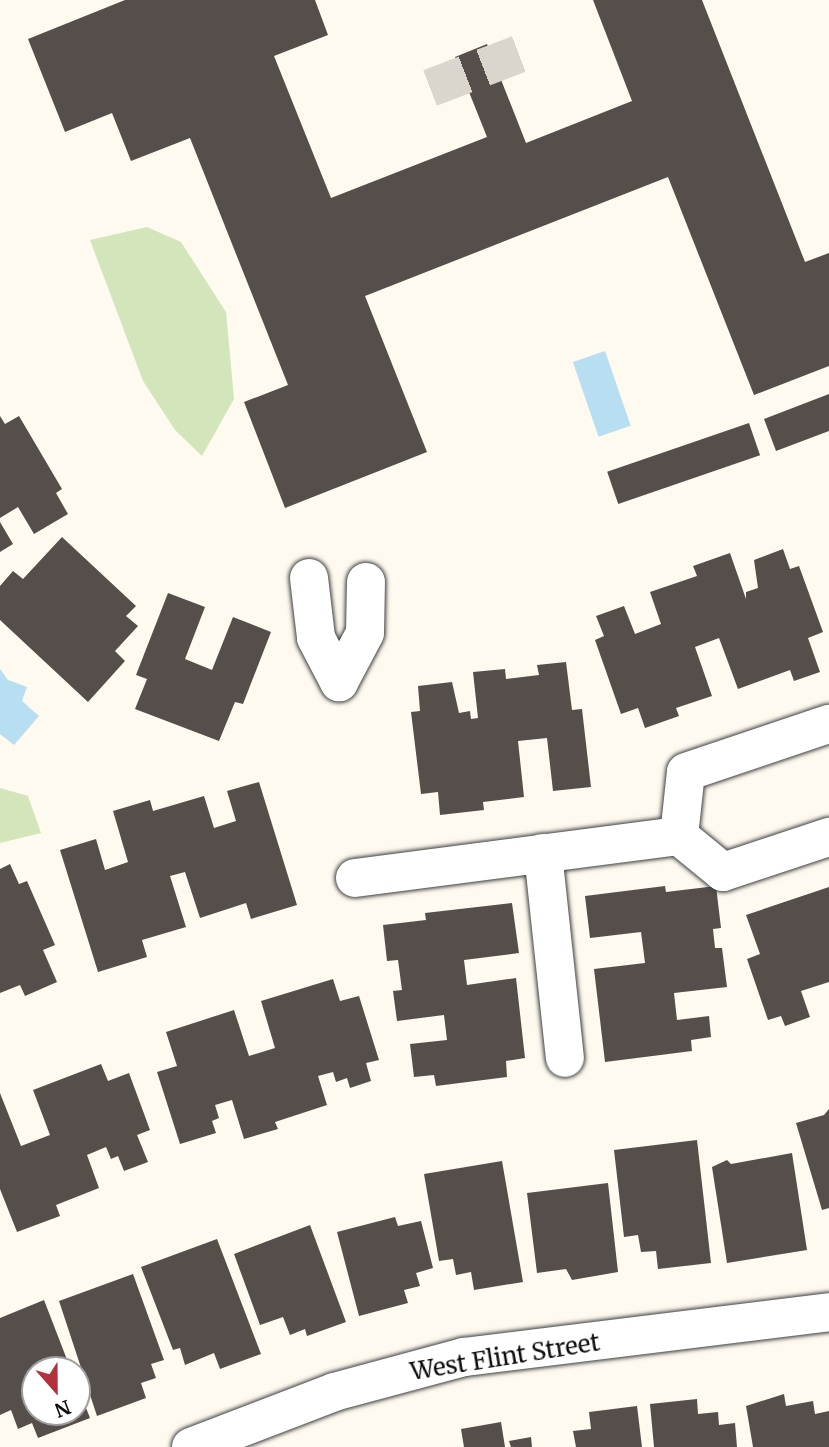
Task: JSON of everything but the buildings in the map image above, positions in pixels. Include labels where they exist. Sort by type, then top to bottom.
[{"type":"street","points":[[309,578],[316,638],[339,682],[365,633],[366,582]]},
{"type":"street","points":[[678,836],[686,772],[829,724]]},
{"type":"street","points":[[355,878],[678,836],[723,872],[829,837]]},
{"type":"street","points":[[543,853],[565,1058]]},
{"type":"street","name":"West Flint Street","points":[[191,1447],[334,1392],[464,1357],[829,1312]]},
{"type":"green space","points":[[147,227],[181,242],[226,312],[234,399],[202,456],[175,430],[143,381],[90,240]]},
{"type":"green space","points":[[0,788],[28,796],[41,833],[0,843]]},
{"type":"water","points":[[605,351],[631,426],[599,437],[573,362]]},
{"type":"water","points":[[0,669],[8,680],[27,687],[22,701],[39,716],[14,745],[0,734]]},
{"type":"tunnel","points":[[430,88],[521,53]]}]
